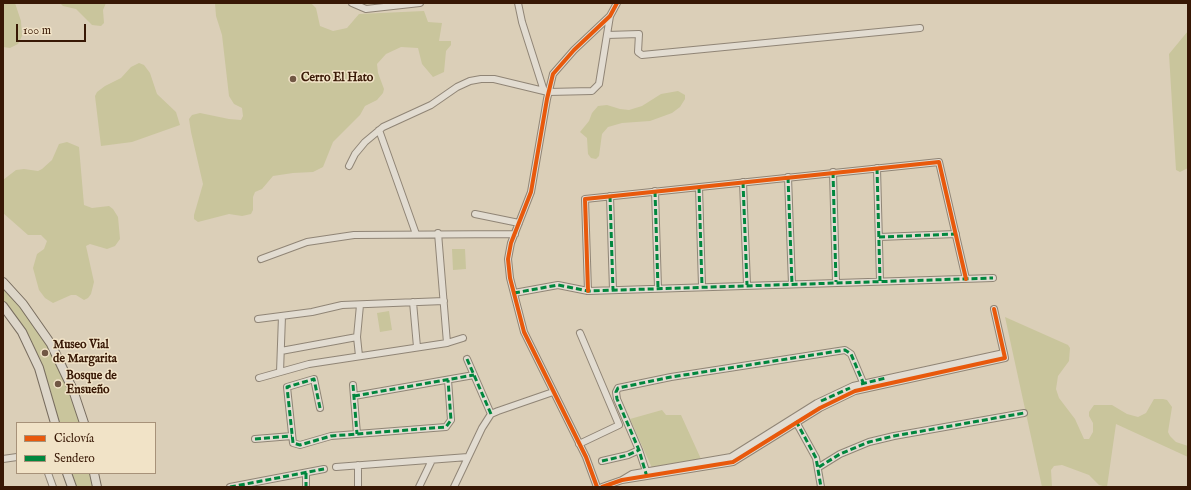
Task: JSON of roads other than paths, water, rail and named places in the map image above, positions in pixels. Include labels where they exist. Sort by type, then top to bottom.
[{"type":"main road","points":[[3,282],[23,304],[51,344],[73,390],[84,422]]},
{"type":"main road","points":[[3,306],[22,332],[36,361],[45,385],[55,422]]},
{"type":"main road","points":[[67,474],[72,487]]},
{"type":"main road","points":[[94,474],[97,487]]},
{"type":"street","points":[[352,3],[366,9],[420,3]]},
{"type":"street","points":[[518,3],[522,22],[546,92]]},
{"type":"street","points":[[597,487],[586,457],[524,332],[514,293],[508,259],[511,243],[531,192],[546,92],[553,74],[559,66],[610,16],[617,3]]},
{"type":"street","points":[[349,166],[355,154],[364,142],[380,130],[398,119],[431,105],[470,81],[480,79],[494,80],[546,92],[587,92],[596,89],[599,84],[610,16]]},
{"type":"street","points":[[607,35],[639,34],[638,52],[642,55],[920,28]]},
{"type":"street","points":[[380,130],[416,234]]},
{"type":"street","points":[[588,291],[585,199],[832,172],[940,162],[966,279]]},
{"type":"street","points":[[877,168],[880,281]]},
{"type":"street","points":[[832,172],[836,282]]},
{"type":"street","points":[[788,177],[792,284]]},
{"type":"street","points":[[743,182],[746,285]]},
{"type":"street","points":[[699,187],[702,286]]},
{"type":"street","points":[[655,191],[658,288]]},
{"type":"street","points":[[610,196],[613,290]]},
{"type":"street","points":[[475,214],[519,223]]},
{"type":"street","points":[[438,233],[447,342]]},
{"type":"street","points":[[261,259],[308,242],[325,239],[378,234],[515,234]]},
{"type":"street","points":[[879,237],[956,234]]},
{"type":"street","points":[[514,293],[558,285],[588,291],[702,286],[993,278]]},
{"type":"street","points":[[258,319],[312,312],[342,305],[444,301]]},
{"type":"street","points":[[413,302],[417,347]]},
{"type":"street","points":[[359,356],[357,337],[360,305]]},
{"type":"street","points":[[602,487],[622,480],[632,474],[647,474],[731,457],[795,420],[837,393],[1004,356],[994,309]]},
{"type":"street","points":[[280,372],[279,358],[281,351],[282,316]]},
{"type":"street","points":[[579,444],[620,425],[580,333]]},
{"type":"street","points":[[281,351],[357,337]]},
{"type":"street","points":[[260,378],[309,364],[447,342],[463,338]]},
{"type":"street","points":[[647,474],[639,450],[616,396],[616,390],[620,387],[671,377],[845,350],[851,354],[865,386]]},
{"type":"street","points":[[467,359],[491,414]]},
{"type":"street","points":[[354,396],[474,375]]},
{"type":"street","points":[[320,408],[314,379],[287,387],[293,443],[300,445],[331,436],[448,426],[451,416],[448,380]]},
{"type":"street","points":[[354,385],[356,434]]},
{"type":"street","points":[[454,487],[482,428],[491,414],[498,410],[553,392]]},
{"type":"street","points":[[819,467],[840,454],[869,442],[894,436],[1024,413]]},
{"type":"street","points":[[795,420],[816,458],[819,467],[821,487]]},
{"type":"street","points":[[255,439],[292,436]]},
{"type":"street","points":[[602,461],[628,455],[639,450]]},
{"type":"street","points":[[3,459],[16,457]]},
{"type":"street","points":[[336,467],[468,457]]},
{"type":"street","points":[[419,487],[432,460]]},
{"type":"street","points":[[358,465],[358,487]]},
{"type":"street","points":[[230,487],[260,484],[324,469]]},
{"type":"street","points":[[306,473],[306,487]]},
{"type":"street","points":[[48,474],[53,487]]},
{"type":"place","name":"Cerro El Hato","points":[[293,79]]},
{"type":"place","name":"Museo Vial de Margarita","points":[[45,353]]},
{"type":"place","name":"Bosque de Ensueño","points":[[58,384]]}]
